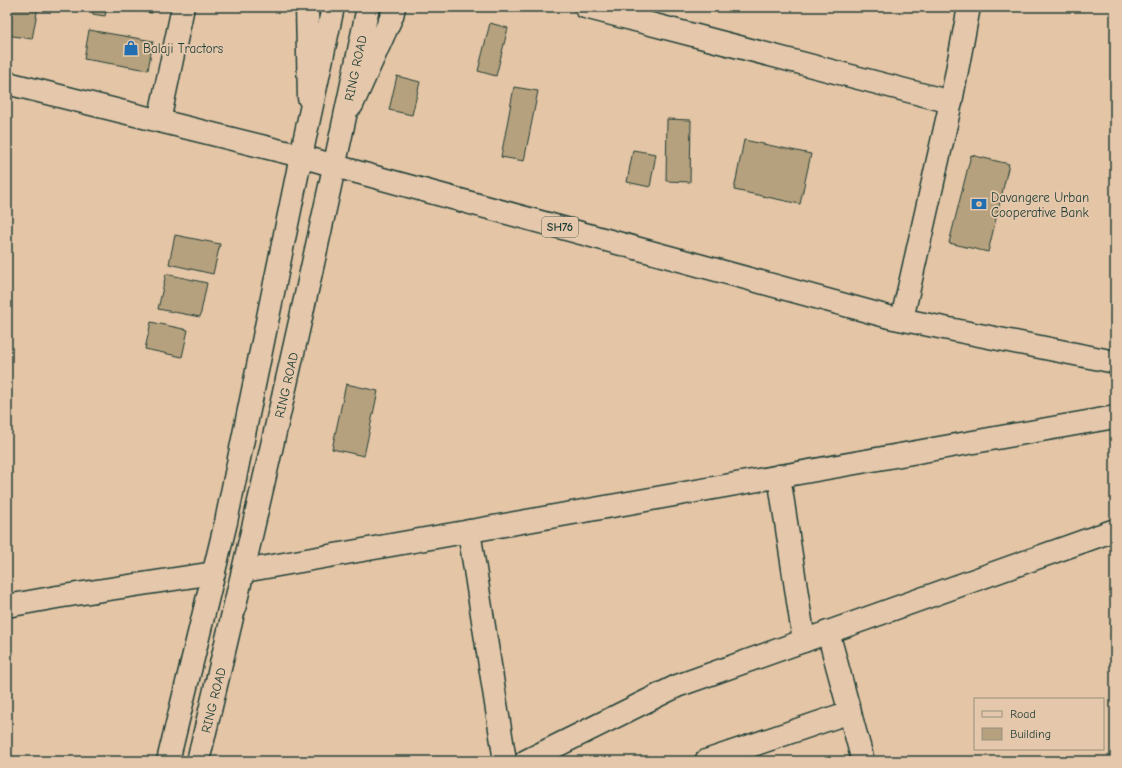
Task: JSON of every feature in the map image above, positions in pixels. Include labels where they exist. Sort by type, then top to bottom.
[{"type":"street","points":[[159,121],[182,7]]},
{"type":"street","points":[[307,7],[310,113]]},
{"type":"street","points":[[168,761],[226,522],[300,156],[333,7]]},
{"type":"street","name":"RING ROAD","points":[[198,761],[244,571],[335,166],[368,7]]},
{"type":"street","points":[[344,124],[392,16],[394,7]]},
{"type":"street","points":[[585,7],[951,102]]},
{"type":"street","points":[[902,319],[951,102],[969,7]]},
{"type":"street","name":"SH76","points":[[7,83],[300,156],[902,319],[1115,362]]},
{"type":"street","points":[[244,571],[1115,417]]},
{"type":"street","points":[[779,476],[804,641]]},
{"type":"street","points":[[526,761],[678,686],[1115,530]]},
{"type":"street","points":[[469,531],[505,761]]},
{"type":"street","points":[[7,606],[214,573]]},
{"type":"street","points":[[828,632],[863,761]]},
{"type":"street","points":[[706,761],[850,712]]},
{"type":"building","points":[[7,7],[38,7],[32,39],[7,35]]},
{"type":"building","points":[[94,7],[107,7],[105,16],[92,14]]},
{"type":"building","points":[[114,7],[153,7],[152,13]]},
{"type":"building","points":[[490,23],[508,28],[496,76],[478,71]]},
{"type":"building","points":[[89,30],[153,41],[148,70],[84,59]]},
{"type":"building","points":[[397,76],[420,82],[412,115],[389,110]]},
{"type":"building","points":[[514,87],[538,91],[524,161],[501,157]]},
{"type":"building","points":[[667,119],[691,120],[690,182],[666,181]]},
{"type":"building","points":[[744,140],[811,154],[800,204],[734,190]]},
{"type":"building","points":[[633,150],[656,154],[650,187],[627,182]]},
{"type":"building","name":"Davangere Urban Cooperative Bank","points":[[971,155],[1009,164],[988,252],[949,243]]},
{"type":"building","points":[[175,235],[220,244],[213,274],[169,264]]},
{"type":"building","points":[[166,274],[207,283],[200,317],[158,309]]},
{"type":"building","points":[[151,322],[188,330],[182,357],[145,349]]},
{"type":"building","points":[[346,384],[378,391],[364,456],[332,449]]},
{"type":"place","name":"Balaji Tractors","points":[[131,48]]},
{"type":"place","name":"Davangere Urban Cooperative Bank","points":[[979,204]]}]
